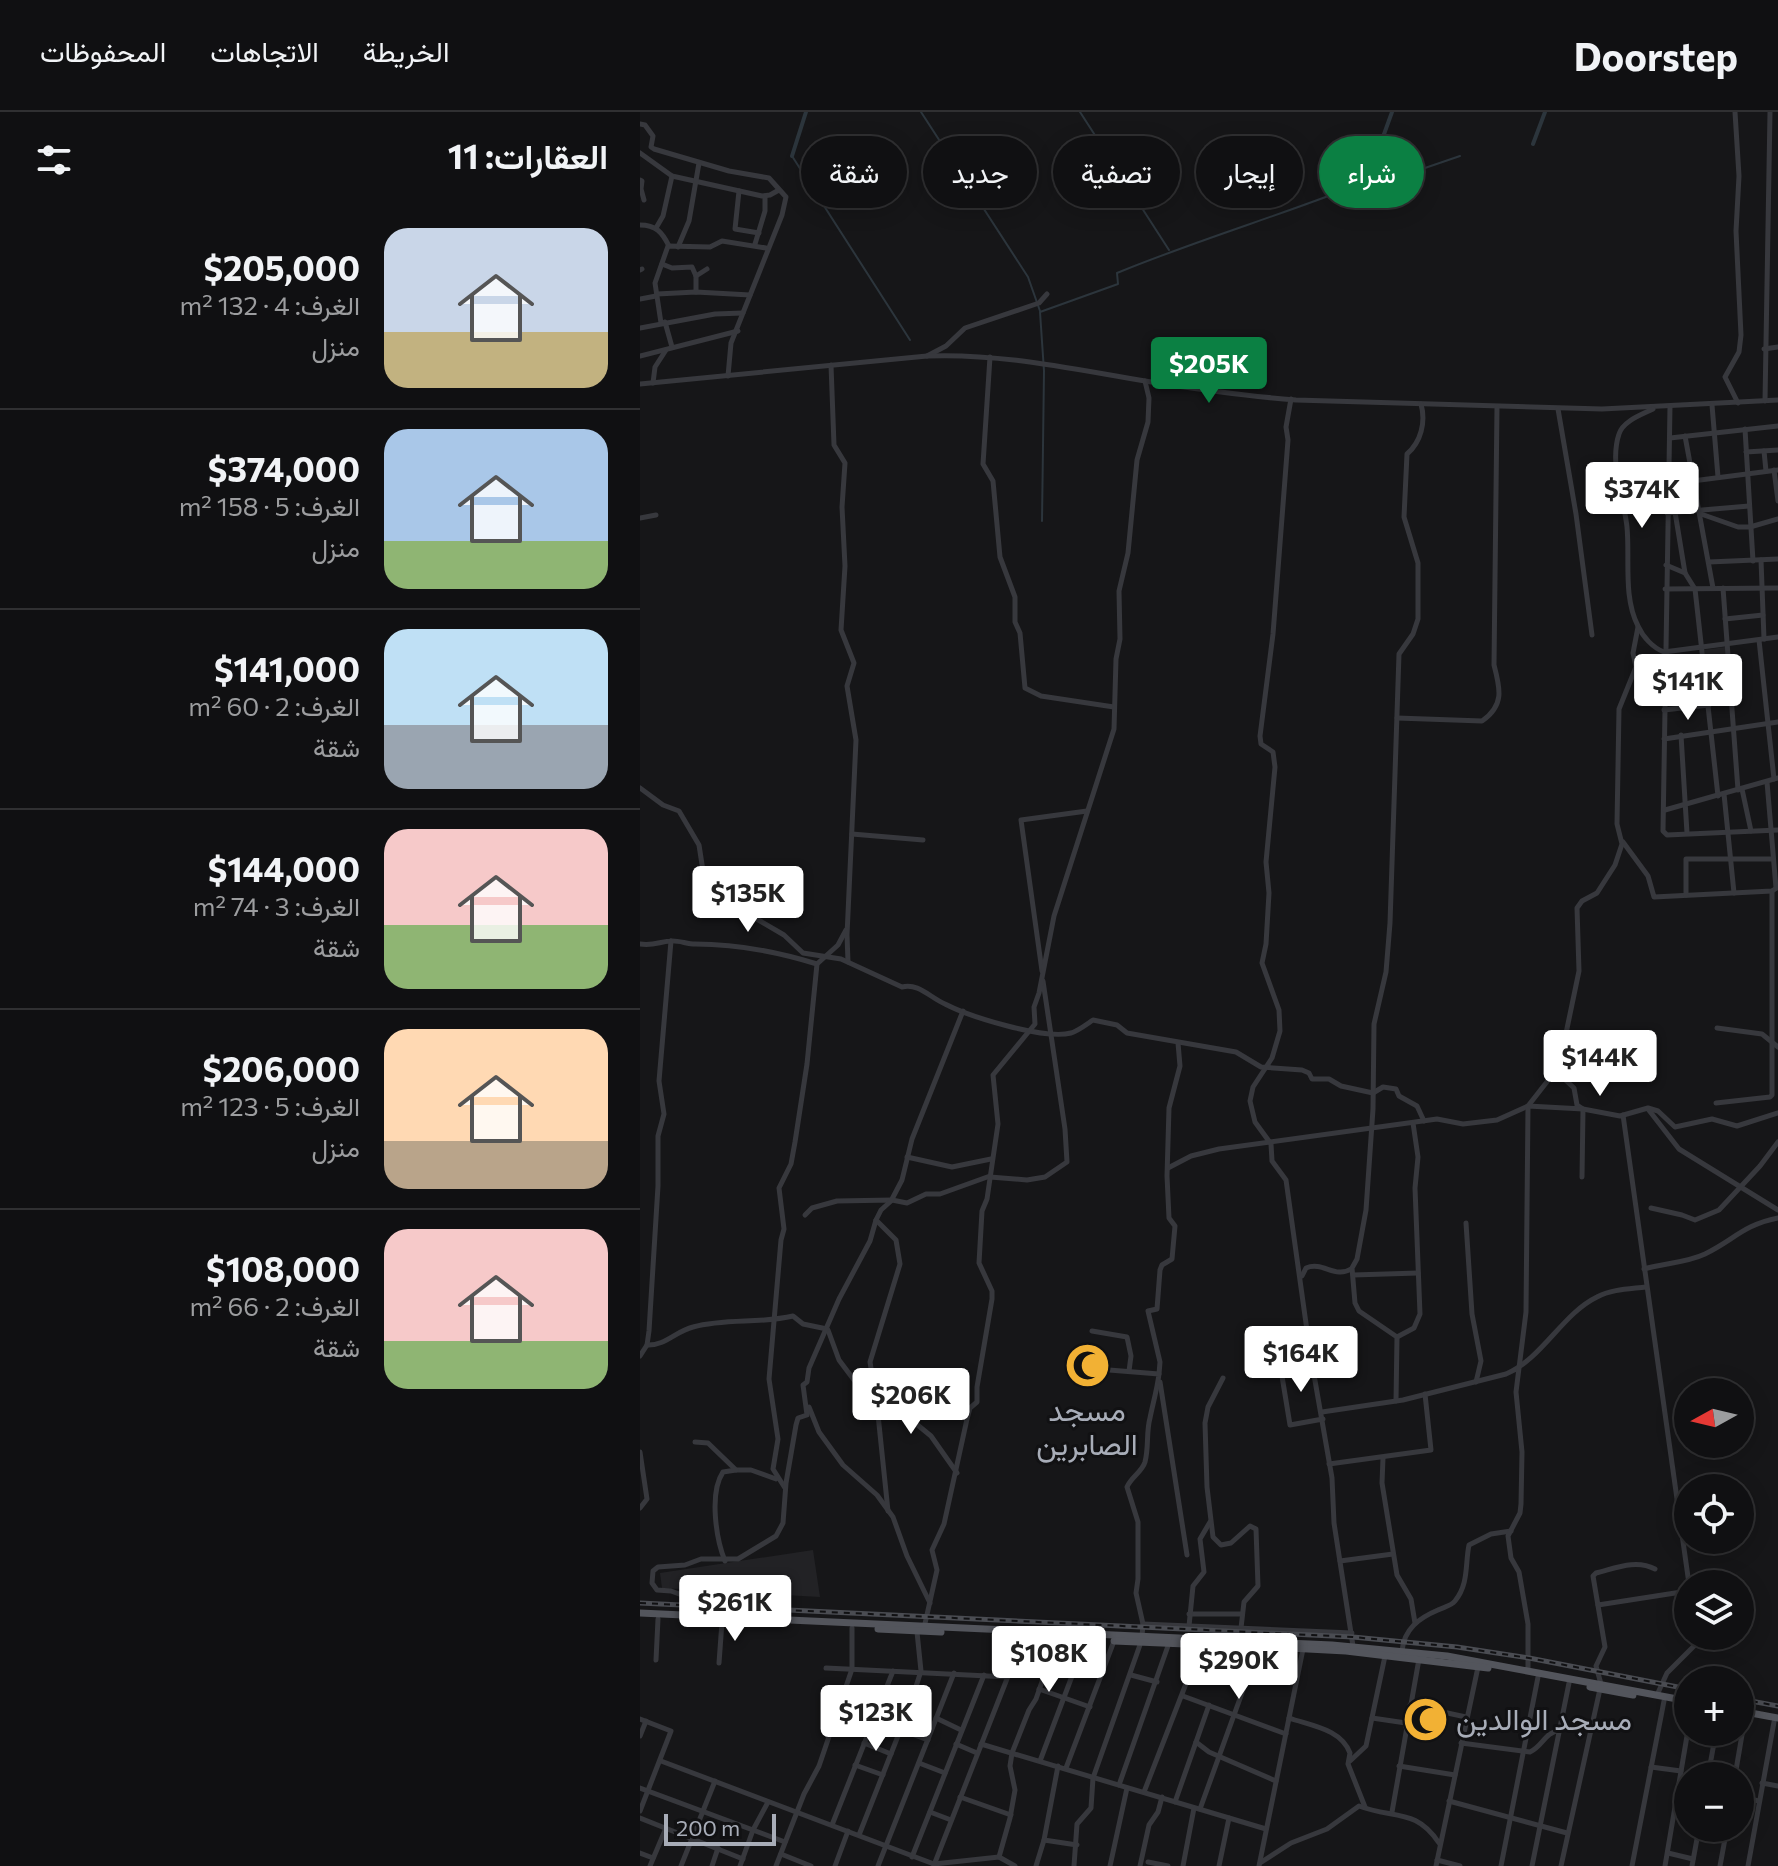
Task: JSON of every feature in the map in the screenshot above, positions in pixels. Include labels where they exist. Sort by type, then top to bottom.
[{"type":"main road","points":[[640,1616],[852,1628],[1353,1646],[1528,1670],[1600,1687]]},
{"type":"main road","points":[[640,1616],[1114,1641],[1186,1642],[1385,1655],[1478,1666],[1674,1700]]},
{"type":"main road","points":[[1754,1716],[1777,1721]]},
{"type":"street","points":[[1735,112],[1741,335],[1737,356],[1725,377],[1738,403]]},
{"type":"street","points":[[1765,401],[1770,112]]},
{"type":"street","points":[[640,124],[645,125],[653,136],[651,147],[643,154],[672,176],[765,196],[779,190]]},
{"type":"street","points":[[651,147],[668,155],[769,178],[786,201],[730,347],[728,376]]},
{"type":"street","points":[[678,247],[688,222],[699,163]]},
{"type":"street","points":[[656,228],[663,216],[672,176]]},
{"type":"street","points":[[640,180],[644,200]]},
{"type":"street","points":[[739,191],[735,229],[759,233]]},
{"type":"street","points":[[755,244],[765,211],[765,196]]},
{"type":"street","points":[[640,225],[656,228],[669,246],[655,283],[670,348]]},
{"type":"street","points":[[669,246],[710,247],[722,241],[766,248]]},
{"type":"street","points":[[662,264],[672,268],[690,267],[696,276],[696,292]]},
{"type":"street","points":[[696,276],[707,269]]},
{"type":"street","points":[[640,299],[696,292],[750,295]]},
{"type":"street","points":[[927,356],[946,346],[965,328],[1039,303],[1047,294]]},
{"type":"street","points":[[640,328],[663,322],[743,313]]},
{"type":"street","points":[[640,356],[738,331]]},
{"type":"street","points":[[1764,349],[1778,347]]},
{"type":"street","points":[[653,383],[655,367],[670,348]]},
{"type":"street","points":[[640,384],[927,356],[990,357],[1291,399],[1558,409],[1778,400]]},
{"type":"street","points":[[990,357],[984,468],[993,481],[1000,557],[1015,597],[1015,622],[1020,633],[1025,688],[1041,696],[1114,707]]},
{"type":"street","points":[[831,365],[834,445],[845,468],[842,507],[845,566],[841,630],[854,666],[847,686],[856,740],[848,962]]},
{"type":"street","points":[[859,1835],[921,1671],[921,1630],[931,1603],[937,1570],[932,1550],[943,1529],[970,1408],[977,1402],[992,1299],[992,1291],[979,1263],[982,1211],[987,1199],[998,1124],[993,1071],[1036,1022],[1034,1007],[1054,916],[1114,729],[1116,659],[1120,639],[1119,591],[1128,553],[1137,460],[1148,422],[1149,398],[1145,381]]},
{"type":"street","points":[[1291,399],[1286,427],[1288,440],[1273,634],[1260,736],[1261,744],[1273,752],[1275,767],[1266,862],[1269,893],[1266,944],[1262,963],[1280,1017],[1276,1046],[1254,1083],[1250,1101],[1255,1122],[1271,1144],[1272,1161],[1286,1180],[1353,1646]]},
{"type":"street","points":[[1397,1337],[1359,1311],[1355,1303],[1353,1272],[1366,1210],[1374,1024],[1386,972],[1390,923],[1399,654],[1413,634],[1418,619],[1418,563],[1404,517],[1407,454],[1417,446],[1420,436],[1421,404]]},
{"type":"street","points":[[1712,405],[1718,477]]},
{"type":"street","points":[[1670,406],[1664,652],[1664,835],[1775,831]]},
{"type":"street","points":[[1397,718],[1482,721],[1491,714],[1501,691],[1494,665],[1497,407]]},
{"type":"street","points":[[1528,1670],[1528,1624],[1519,1572],[1511,1558],[1509,1546],[1521,1504],[1522,1452],[1516,1392],[1526,1312],[1528,1106],[1560,1062],[1579,971],[1577,908],[1582,901],[1597,893],[1615,865],[1622,844],[1617,824],[1619,709],[1636,667],[1633,653],[1638,627],[1627,575],[1627,526],[1617,446],[1618,435],[1624,425],[1656,407]]},
{"type":"street","points":[[1558,409],[1592,635]]},
{"type":"street","points":[[1670,438],[1778,426]]},
{"type":"street","points":[[1745,429],[1753,561]]},
{"type":"street","points":[[1685,436],[1713,588]]},
{"type":"street","points":[[1746,452],[1778,450]]},
{"type":"street","points":[[1764,451],[1766,471]]},
{"type":"street","points":[[1669,484],[1776,470],[1778,501]]},
{"type":"street","points":[[1667,513],[1749,506]]},
{"type":"street","points":[[1675,512],[1685,573],[1695,589],[1734,893]]},
{"type":"street","points":[[1700,512],[1738,527],[1778,519]]},
{"type":"street","points":[[640,518],[656,515]]},
{"type":"street","points":[[1666,554],[1681,554]]},
{"type":"street","points":[[1709,562],[1778,559]]},
{"type":"street","points":[[1716,1103],[1772,1095],[1775,831],[1761,639],[1761,560]]},
{"type":"street","points":[[1666,565],[1685,573]]},
{"type":"street","points":[[1723,588],[1740,789],[1751,831]]},
{"type":"street","points":[[1665,589],[1778,588]]},
{"type":"street","points":[[1725,619],[1763,615]]},
{"type":"street","points":[[1638,627],[1652,646],[1664,652],[1778,637]]},
{"type":"street","points":[[1664,684],[1706,679]]},
{"type":"street","points":[[1664,710],[1709,705]]},
{"type":"street","points":[[1664,739],[1778,722]]},
{"type":"street","points":[[1681,735],[1687,833]]},
{"type":"street","points":[[1665,810],[1773,780]]},
{"type":"street","points":[[640,788],[663,805],[679,811],[699,845],[707,878],[738,908],[784,935],[803,953],[848,962],[902,987],[919,987],[947,1006],[1031,1031],[1072,1033],[1093,1020],[1117,1025],[1127,1033],[1236,1052],[1266,1067],[1302,1070],[1309,1073],[1312,1079],[1329,1079],[1341,1086],[1373,1093],[1383,1087],[1396,1089],[1399,1096],[1417,1106],[1424,1121]]},
{"type":"street","points":[[805,1215],[823,1203],[892,1200],[907,1203],[926,1194],[940,1194],[990,1176],[1027,1180],[1045,1177],[1067,1162],[1052,1032],[1021,820],[1087,811]]},
{"type":"street","points":[[852,834],[923,840]]},
{"type":"street","points":[[1621,839],[1648,876],[1654,897],[1775,889]]},
{"type":"street","points":[[1686,895],[1686,859],[1773,859]]},
{"type":"street","points":[[777,1480],[773,1465],[778,1444],[777,1426],[769,1379],[784,1229],[779,1188],[791,1164],[795,1142],[817,964],[838,945],[847,928]]},
{"type":"street","points":[[640,944],[655,946],[671,941],[728,944],[817,964]]},
{"type":"street","points":[[640,1356],[647,1345],[657,1216],[658,1136],[664,1114],[659,1081],[671,941]]},
{"type":"street","points":[[760,1620],[763,1605],[760,1602],[693,1599],[671,1591],[657,1590],[652,1586],[653,1571],[658,1567],[680,1566],[701,1559],[725,1561],[746,1556],[779,1532],[783,1523],[796,1425],[798,1418],[807,1415],[803,1385],[807,1382],[809,1368],[839,1299],[870,1241],[876,1220],[892,1200],[902,1180],[912,1139],[963,1011]]},
{"type":"street","points":[[1717,1028],[1762,1034],[1778,1047]]},
{"type":"street","points":[[1074,1866],[1077,1845],[1074,1834],[1077,1824],[1091,1808],[1093,1778],[1141,1640],[1143,1624],[1136,1593],[1138,1522],[1127,1487],[1144,1466],[1159,1376],[1160,1362],[1148,1311],[1157,1309],[1162,1265],[1169,1262],[1173,1254],[1175,1226],[1169,1218],[1169,1108],[1180,1066],[1178,1043]]},
{"type":"street","points":[[1560,1062],[1560,1075],[1574,1088],[1577,1105],[1583,1109]]},
{"type":"street","points":[[1168,1168],[1204,1152],[1437,1119],[1459,1124],[1497,1120],[1528,1106],[1623,1115],[1648,1108],[1658,1111],[1675,1127],[1712,1119],[1737,1126],[1778,1113]]},
{"type":"street","points":[[1648,1108],[1679,1149],[1778,1210]]},
{"type":"street","points":[[1582,1177],[1583,1109]]},
{"type":"street","points":[[1623,1115],[1687,1570]]},
{"type":"street","points":[[1397,1337],[1408,1333],[1418,1321],[1421,1306],[1415,1188],[1418,1157],[1413,1123]]},
{"type":"street","points":[[1651,1208],[1696,1220],[1719,1210],[1778,1142]]},
{"type":"street","points":[[907,1157],[952,1167],[991,1159]]},
{"type":"street","points":[[1644,1269],[1694,1259],[1744,1228],[1778,1218]]},
{"type":"street","points":[[876,1220],[896,1240],[900,1264],[870,1362],[888,1511]]},
{"type":"street","points":[[1466,1223],[1471,1309],[1481,1361],[1476,1383]]},
{"type":"street","points":[[1301,1286],[1304,1271],[1309,1266],[1317,1265],[1338,1273],[1418,1273]]},
{"type":"street","points":[[1280,1364],[1290,1425],[1506,1374],[1521,1365],[1590,1301],[1609,1292],[1646,1287]]},
{"type":"street","points":[[647,1345],[660,1344],[689,1327],[729,1321],[774,1321],[793,1316],[803,1324],[827,1329]]},
{"type":"street","points":[[827,1329],[843,1367],[877,1405]]},
{"type":"street","points":[[1092,1331],[1127,1337],[1131,1356],[1129,1371]]},
{"type":"street","points":[[1396,1401],[1397,1337]]},
{"type":"street","points":[[1109,1370],[1159,1376]]},
{"type":"street","points":[[1159,1376],[1187,1555]]},
{"type":"street","points":[[1223,1378],[1208,1407],[1205,1423],[1207,1487],[1213,1537],[1221,1545],[1231,1543],[1250,1526],[1256,1529],[1258,1586],[1244,1602],[1241,1628]]},
{"type":"street","points":[[874,1389],[931,1436],[957,1473]]},
{"type":"street","points":[[1329,1464],[1431,1450],[1425,1394]]},
{"type":"street","points":[[805,1399],[819,1432],[843,1465],[877,1495],[888,1511],[897,1526],[909,1562],[931,1603]]},
{"type":"street","points":[[695,1442],[708,1443],[736,1470]]},
{"type":"street","points":[[640,1452],[647,1499],[640,1508]]},
{"type":"street","points":[[1383,1458],[1382,1483],[1397,1575],[1414,1609],[1415,1624]]},
{"type":"street","points":[[725,1561],[717,1539],[717,1488],[723,1472],[751,1470],[777,1480],[786,1488]]},
{"type":"street","points":[[1189,1626],[1193,1586],[1204,1572],[1200,1539],[1212,1519]]},
{"type":"street","points":[[1402,1651],[1403,1640],[1415,1624],[1455,1600],[1467,1571],[1469,1545],[1491,1534],[1511,1531]]},
{"type":"street","points":[[1340,1561],[1393,1554]]},
{"type":"street","points":[[1561,1866],[1600,1687],[1596,1662],[1605,1647],[1593,1576],[1632,1565],[1647,1565],[1655,1569]]},
{"type":"street","points":[[1598,1605],[1674,1593]]},
{"type":"street","points":[[1189,1614],[1242,1614]]},
{"type":"street","points":[[656,1660],[658,1619]]},
{"type":"street","points":[[719,1663],[722,1622]]},
{"type":"street","points":[[1143,1624],[1352,1633]]},
{"type":"street","points":[[776,1866],[819,1766],[852,1669],[852,1628]]},
{"type":"street","points":[[934,1865],[1008,1677],[1021,1636]]},
{"type":"street","points":[[1002,1861],[1015,1790],[1010,1766],[1012,1753],[1057,1638]]},
{"type":"street","points":[[1040,1761],[1086,1639]]},
{"type":"street","points":[[1066,1768],[1114,1641]]},
{"type":"street","points":[[1119,1785],[1169,1643]]},
{"type":"street","points":[[1144,1792],[1201,1645]]},
{"type":"street","points":[[1183,1866],[1197,1808],[1259,1646]]},
{"type":"street","points":[[1259,1864],[1303,1649]]},
{"type":"street","points":[[1632,1866],[1667,1673],[1690,1650]]},
{"type":"street","points":[[1349,1762],[1366,1746],[1385,1655]]},
{"type":"street","points":[[1392,1812],[1419,1659]]},
{"type":"street","points":[[1460,1866],[1436,1863],[1478,1666]]},
{"type":"street","points":[[826,1668],[1008,1677]]},
{"type":"street","points":[[832,1825],[893,1671]]},
{"type":"street","points":[[878,1866],[954,1673]]},
{"type":"street","points":[[1131,1674],[1157,1682]]},
{"type":"street","points":[[912,1857],[984,1675]]},
{"type":"street","points":[[1501,1866],[1538,1677]]},
{"type":"street","points":[[1532,1866],[1569,1683]]},
{"type":"street","points":[[1039,1689],[1090,1707]]},
{"type":"street","points":[[1183,1696],[1286,1734]]},
{"type":"street","points":[[882,1697],[909,1708]]},
{"type":"street","points":[[839,1705],[873,1719]]},
{"type":"street","points":[[1175,1802],[1209,1705]]},
{"type":"street","points":[[1410,1705],[1466,1717]]},
{"type":"street","points":[[1372,1718],[1432,1733],[1436,1710]]},
{"type":"street","points":[[936,1718],[961,1730]]},
{"type":"street","points":[[1289,1718],[1326,1729],[1342,1739],[1350,1753],[1349,1762],[1366,1808]]},
{"type":"street","points":[[640,1736],[643,1720],[671,1731],[640,1811]]},
{"type":"street","points":[[1748,1866],[1762,1783],[1777,1721]]},
{"type":"street","points":[[901,1730],[928,1740]]},
{"type":"street","points":[[1461,1743],[1534,1751],[1546,1735],[1560,1730]]},
{"type":"street","points":[[1196,1742],[1219,1757],[1276,1781]]},
{"type":"street","points":[[864,1743],[891,1754]]},
{"type":"street","points":[[956,1744],[977,1753]]},
{"type":"street","points":[[981,1744],[1266,1829]]},
{"type":"street","points":[[661,1761],[934,1865],[1002,1861],[1015,1866]]},
{"type":"street","points":[[919,1763],[945,1773]]},
{"type":"street","points":[[855,1765],[883,1775]]},
{"type":"street","points":[[1036,1866],[1058,1766]]},
{"type":"street","points":[[1399,1766],[1455,1775]]},
{"type":"street","points":[[1651,1767],[1674,1770]]},
{"type":"street","points":[[681,1866],[701,1809],[715,1781]]},
{"type":"street","points":[[1762,1783],[1778,1786]]},
{"type":"street","points":[[640,1788],[785,1842]]},
{"type":"street","points":[[1110,1866],[1127,1788]]},
{"type":"street","points":[[960,1797],[1011,1815]]},
{"type":"street","points":[[1140,1866],[1146,1834],[1162,1797]]},
{"type":"street","points":[[1754,1800],[1759,1801]]},
{"type":"street","points":[[1449,1801],[1567,1833]]},
{"type":"street","points":[[740,1866],[753,1830],[768,1802]]},
{"type":"street","points":[[1259,1864],[1291,1843],[1327,1829],[1359,1806],[1392,1812],[1427,1826],[1439,1843]]},
{"type":"street","points":[[930,1812],[951,1820]]},
{"type":"street","points":[[1665,1866],[1674,1817]]},
{"type":"street","points":[[640,1818],[743,1859]]},
{"type":"street","points":[[1219,1866],[1229,1818]]},
{"type":"street","points":[[650,1866],[666,1828]]},
{"type":"street","points":[[835,1866],[848,1831]]},
{"type":"street","points":[[1044,1840],[1077,1845]]},
{"type":"street","points":[[1668,1853],[1693,1862],[1697,1842]]},
{"type":"street","points":[[1720,1866],[1724,1842]]},
{"type":"street","points":[[712,1866],[718,1848]]},
{"type":"street","points":[[640,1853],[653,1858]]},
{"type":"street","points":[[781,1854],[806,1865]]},
{"type":"street","points":[[1148,1862],[1168,1866]]},
{"type":"shaded area","points":[[1725,647],[1729,674],[1709,677],[1704,650]]},
{"type":"shaded area","points":[[813,1550],[820,1597],[662,1588],[660,1573]]},
{"type":"waterway","points":[[792,156],[806,112]]},
{"type":"waterway","points":[[921,112],[1028,277],[1040,311]]},
{"type":"waterway","points":[[1080,112],[1169,250]]},
{"type":"waterway","points":[[1383,136],[1392,112]]},
{"type":"waterway","points":[[1533,144],[1545,112]]},
{"type":"waterway","points":[[792,156],[910,340]]},
{"type":"waterway","points":[[1042,521],[1044,371],[1040,312],[1118,284],[1117,273],[1177,250],[1360,184],[1370,186],[1460,156]]},
{"type":"railway","points":[[640,1603],[1353,1637],[1529,1658],[1674,1686]]},
{"type":"railway","points":[[1754,1702],[1778,1706]]},
{"type":"place","name":"مسجد الصابرين","points":[[1087,1365]]},
{"type":"place","name":"مسجد الوالدين","points":[[1425,1720]]}]
